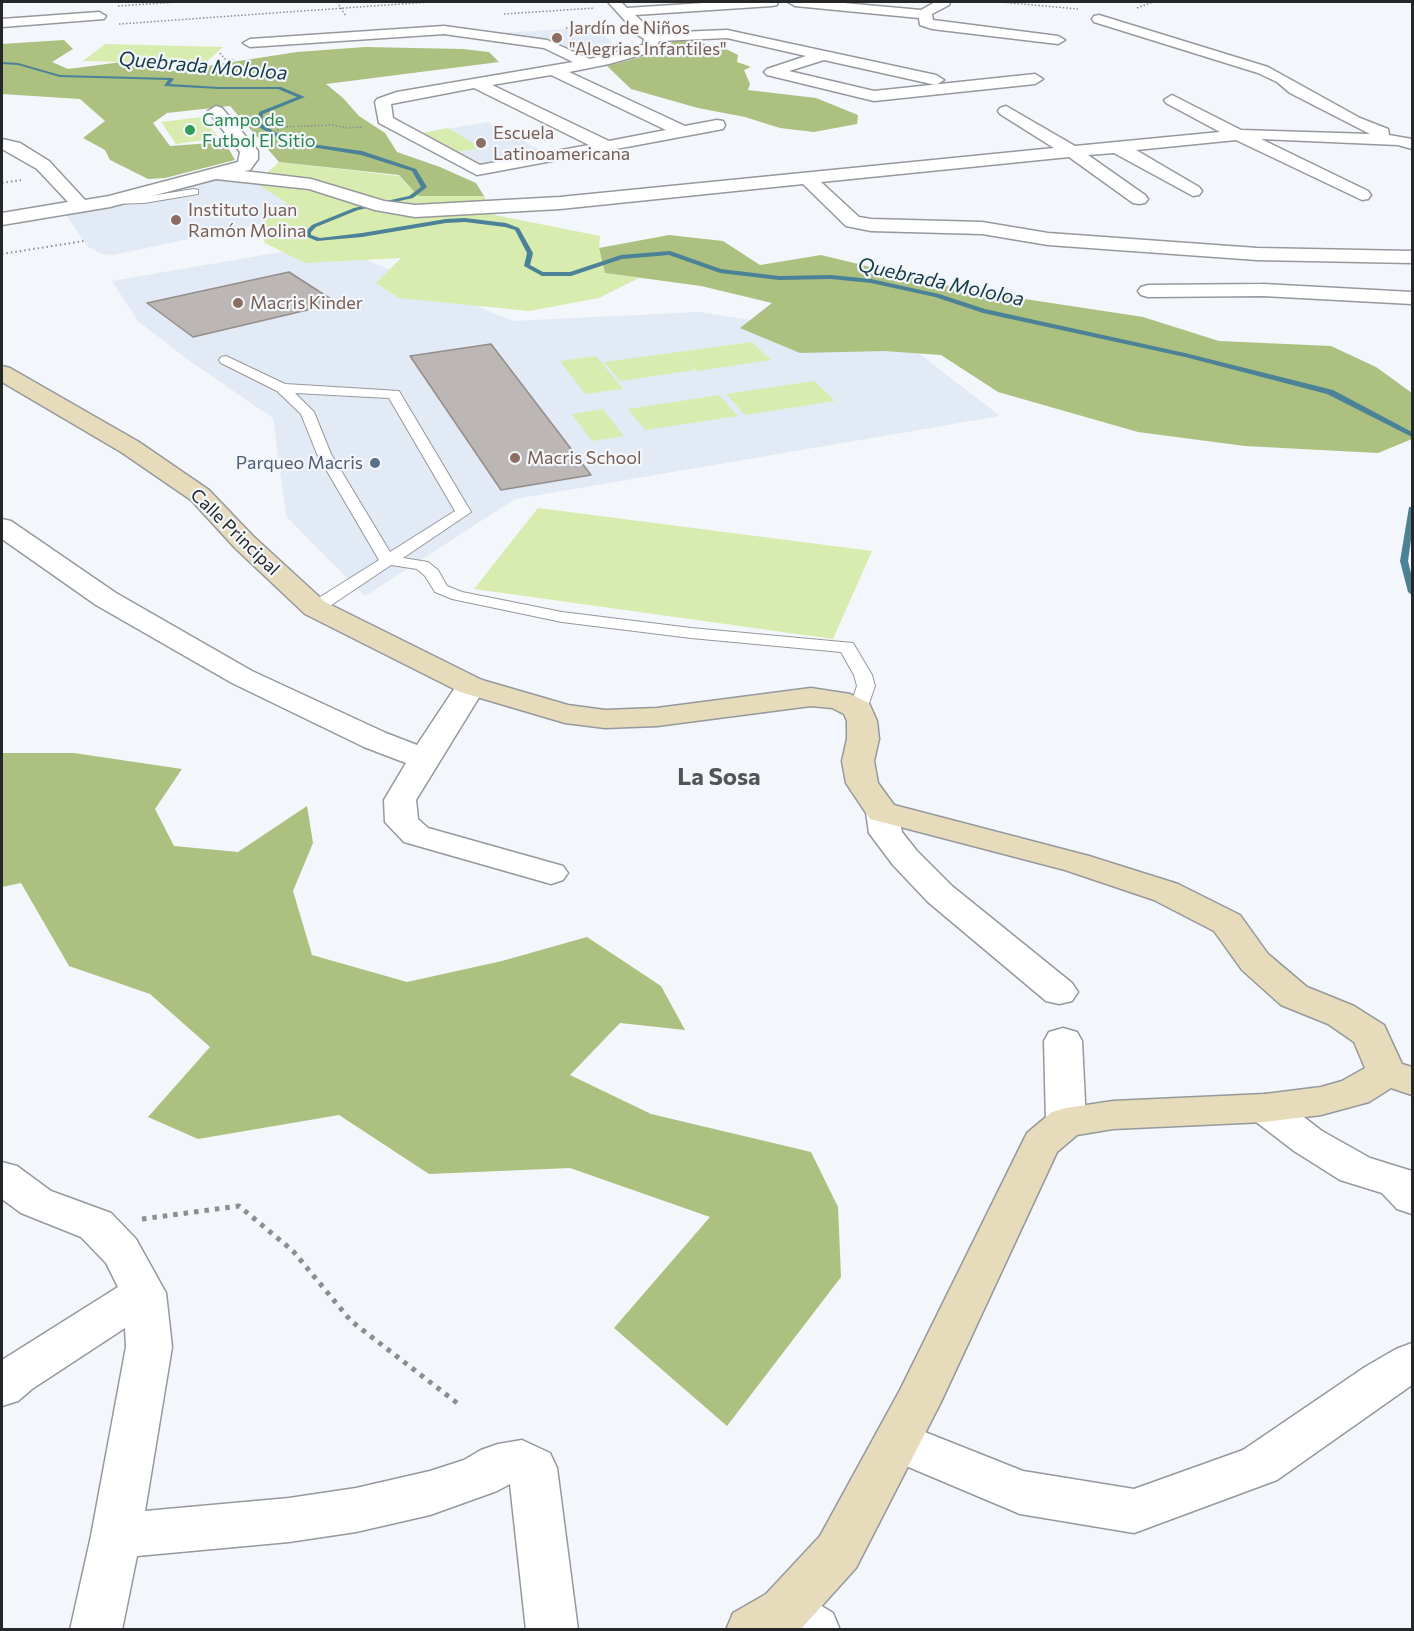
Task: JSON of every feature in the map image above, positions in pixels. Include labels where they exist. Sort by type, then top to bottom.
[{"type":"street","points":[[619,7],[772,2]]},
{"type":"street","points":[[795,2],[923,14],[944,2]]},
{"type":"street","points":[[619,7],[652,37],[727,34],[964,87]]},
{"type":"street","points":[[923,14],[927,17],[925,22],[932,25],[1058,40]]},
{"type":"street","points":[[1093,14],[1263,70],[1354,121],[1408,141]]},
{"type":"street","points":[[2,23],[99,16]]},
{"type":"street","points":[[250,43],[444,30],[547,44],[589,64]]},
{"type":"street","points":[[652,37],[650,48],[635,54],[397,97],[382,102],[385,120],[477,170],[608,147],[717,124]]},
{"type":"street","points":[[824,55],[772,72],[874,96],[1035,79]]},
{"type":"street","points":[[553,70],[684,132]]},
{"type":"street","points":[[475,83],[608,147]]},
{"type":"street","points":[[1172,100],[1362,195]]},
{"type":"street","points":[[2,219],[110,201],[244,166],[249,159],[249,151],[216,111]]},
{"type":"street","points":[[1006,111],[1074,153],[1139,199]]},
{"type":"street","points":[[218,174],[311,184],[382,206],[415,212],[560,203],[1238,135],[1408,141]]},
{"type":"street","points":[[2,144],[14,147],[43,165],[81,206]]},
{"type":"street","points":[[1119,148],[1193,191]]},
{"type":"street","points":[[807,178],[853,222],[871,225],[982,228],[1048,239],[1257,254],[1413,257]]},
{"type":"street","points":[[1148,291],[1263,290],[1413,298]]},
{"type":"street","name":"Calle Principal","points":[[2,373],[130,447],[200,495],[244,542],[315,608],[471,686],[565,714],[605,719],[657,717],[811,697],[839,700],[858,709]]},
{"type":"street","points":[[2,527],[106,599],[242,677],[375,740],[424,759]]},
{"type":"street","points":[[471,686],[400,800],[402,822],[416,835],[551,873]]},
{"type":"street","points":[[858,709],[862,722],[863,739],[858,761],[862,783],[882,812],[886,833],[940,894],[1059,992]]},
{"type":"street","points":[[784,1623],[838,1552],[897,1441],[984,1266],[1041,1143],[1066,1122],[1113,1114],[1265,1108],[1321,1101],[1400,1077],[1370,1034],[1341,1015],[1294,996],[1255,962],[1227,923],[1176,897],[1077,863],[882,812]]},
{"type":"street","points":[[1063,1041],[1066,1122]]},
{"type":"street","points":[[1265,1108],[1308,1141],[1355,1169],[1397,1182],[1413,1198]]},
{"type":"street","points":[[2,1177],[36,1202],[96,1225],[121,1251],[144,1293],[149,1347],[116,1536],[96,1629]]},
{"type":"street","points":[[2,1387],[16,1375],[144,1293]]},
{"type":"street","points":[[897,1441],[1020,1492],[1134,1511],[1260,1465],[1381,1381],[1413,1362]]},
{"type":"street","points":[[116,1536],[289,1520],[356,1510],[430,1493],[480,1476],[498,1465],[522,1461],[533,1468],[552,1629]]},
{"type":"lane","points":[[110,201],[144,200],[194,192]]},
{"type":"lane","points":[[226,360],[282,388],[307,412],[324,454],[387,560]]},
{"type":"lane","points":[[282,388],[394,394],[463,512],[315,608]]},
{"type":"lane","points":[[387,560],[422,565],[432,573],[441,589],[458,596],[562,617],[691,633],[847,647],[863,675],[866,686],[858,709]]},
{"type":"path","points":[[178,2],[98,7],[99,16],[103,25],[429,2]]},
{"type":"path","points":[[1000,2],[1093,14]]},
{"type":"path","points":[[282,128],[332,125],[347,128],[364,127],[385,116]]},
{"type":"path","points":[[2,254],[84,241]]},
{"type":"path","points":[[96,1225],[239,1206],[294,1251],[351,1320],[461,1406]]},
{"type":"shaded area","name":"Jardín de Niños \"Alegrias Infantiles\"","points":[[595,27],[614,44],[571,52],[472,35]]},
{"type":"shaded area","name":"Escuela Latinoamericana","points":[[488,122],[549,155],[477,168],[417,134]]},
{"type":"shaded area","name":"Instituto Juan Ramón Molina","points":[[219,178],[234,178],[355,204],[113,255],[102,254],[87,246],[65,213],[184,189]]},
{"type":"shaded area","name":"Macris School","points":[[328,244],[513,321],[699,312],[908,345],[1000,416],[515,499],[365,596],[286,516],[273,418],[191,362],[138,321],[112,281]]},
{"type":"green space","points":[[673,39],[690,40],[726,49],[738,55],[737,62],[751,67],[744,70],[750,84],[748,90],[816,98],[858,115],[857,124],[814,132],[780,128],[631,89],[607,66],[668,50]]},
{"type":"green space","points":[[64,40],[73,49],[52,62],[68,69],[122,62],[174,71],[297,52],[365,47],[463,49],[489,52],[499,62],[326,84],[359,116],[385,133],[397,152],[476,183],[484,196],[418,196],[399,175],[279,162],[230,106],[167,113],[153,123],[170,146],[225,142],[235,160],[165,178],[148,179],[110,160],[105,150],[83,138],[105,121],[80,99],[2,94],[2,44]]},
{"type":"green space","points":[[105,44],[223,47],[204,64],[83,61]]},
{"type":"green space","name":"Campo de Futbol El Sitio","points":[[202,117],[219,138],[176,144],[161,122]]},
{"type":"green space","points":[[448,128],[481,148],[450,153],[417,134]]},
{"type":"green space","points":[[279,162],[399,176],[418,196],[484,196],[495,215],[600,236],[599,248],[605,273],[639,278],[599,298],[529,311],[399,298],[376,283],[401,258],[305,263],[265,243],[259,226],[287,203],[256,183]]},
{"type":"green space","points":[[669,235],[723,241],[760,265],[821,255],[966,290],[1143,317],[1219,341],[1331,346],[1376,367],[1412,393],[1412,439],[1378,453],[1245,446],[1138,432],[998,392],[941,355],[884,351],[800,353],[740,328],[772,303],[701,286],[605,273],[599,248]]},
{"type":"green space","points":[[752,342],[771,360],[697,371],[681,354],[695,370],[620,381],[604,362]]},
{"type":"green space","points":[[596,356],[623,389],[585,394],[560,361]]},
{"type":"green space","points":[[814,381],[835,401],[745,415],[726,394]]},
{"type":"green space","points":[[719,395],[738,416],[645,430],[628,409]]},
{"type":"green space","points":[[603,409],[624,436],[592,441],[572,414]]},
{"type":"green space","points":[[538,508],[872,551],[833,639],[474,589]]},
{"type":"green space","points":[[2,753],[74,753],[182,769],[155,809],[174,846],[238,852],[307,806],[313,843],[293,891],[312,955],[407,982],[502,961],[587,937],[661,986],[685,1030],[620,1023],[570,1075],[651,1114],[811,1152],[838,1207],[841,1277],[727,1426],[614,1328],[710,1217],[570,1168],[429,1174],[339,1115],[198,1139],[148,1117],[210,1047],[150,994],[69,966],[21,883],[2,887]]},
{"type":"building","points":[[289,272],[337,303],[193,337],[147,303]]},
{"type":"building","points":[[491,344],[591,475],[501,490],[410,356]]},
{"type":"waterway","name":"Quebrada Mololoa","points":[[2,63],[18,64],[60,76],[172,79],[166,85],[219,88],[279,88],[302,97],[261,113],[259,125],[289,142],[362,153],[414,170],[424,187],[411,197],[356,209],[314,226],[308,232],[308,236],[319,240],[465,220],[506,225],[517,229],[530,253],[527,266],[542,274],[571,274],[621,257],[670,253],[720,271],[779,278],[831,277],[871,281],[937,295],[983,311],[1185,355],[1330,392],[1412,435]]},
{"type":"waterway","name":"Quebrada Mololoa","points":[[1412,509],[1404,561],[1412,592]]},
{"type":"place","name":"Jardín de Niños \"Alegrias Infantiles\"","points":[[557,38]]},
{"type":"place","name":"Campo de Futbol El Sitio","points":[[190,130]]},
{"type":"place","name":"Escuela Latinoamericana","points":[[481,143]]},
{"type":"place","name":"Instituto Juan Ramón Molina","points":[[176,220]]},
{"type":"place","name":"Macris Kinder","points":[[238,303]]},
{"type":"place","name":"Macris School","points":[[515,458]]},
{"type":"place","name":"Parqueo Macris","points":[[375,463]]},
{"type":"district","name":"La Sosa","points":[[719,777]]}]
